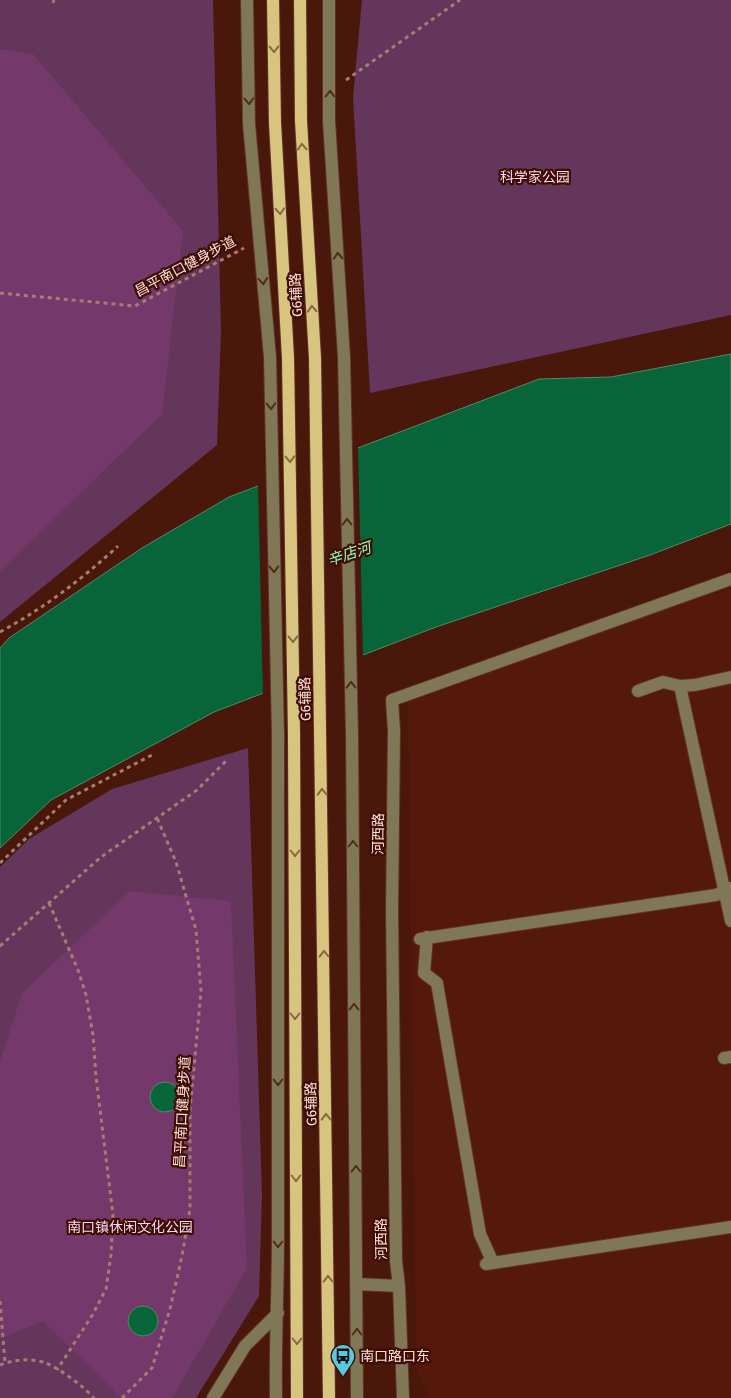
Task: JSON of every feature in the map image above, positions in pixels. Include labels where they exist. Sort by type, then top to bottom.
[{"type":"main road","name":"G6辅路","points":[[273,0],[275,123],[288,358],[294,734],[297,1398]]},
{"type":"main road","name":"G6辅路","points":[[300,0],[301,121],[315,358],[329,1398]]},
{"type":"street","points":[[247,0],[250,124],[270,357],[278,735],[278,1313],[275,1360],[276,1398]]},
{"type":"street","points":[[329,0],[330,121],[344,357],[352,734],[358,1398]]},
{"type":"street","name":"河西路","points":[[399,1286],[396,1261],[392,911],[394,731],[392,700],[731,579]]},
{"type":"street","points":[[638,691],[663,682],[680,686],[731,678]]},
{"type":"street","points":[[680,686],[728,890],[731,921]]},
{"type":"street","points":[[728,890],[716,895],[424,938],[424,973],[437,983],[480,1234],[490,1264],[731,1227]]},
{"type":"street","points":[[357,1284],[399,1286],[403,1398]]},
{"type":"street","points":[[213,1398],[245,1346],[278,1313]]},
{"type":"path","points":[[330,92],[460,0]]},
{"type":"path","name":"昌平南口健身步道","points":[[0,293],[135,306],[260,240]]},
{"type":"path","points":[[0,632],[50,602],[118,546]]},
{"type":"path","points":[[0,863],[66,800],[152,756]]},
{"type":"path","points":[[0,946],[101,857],[196,790],[227,760]]},
{"type":"path","name":"昌平南口健身步道","points":[[122,1398],[152,1368],[172,1300],[190,1209],[190,1111],[201,991],[196,930],[176,862],[158,818]]},
{"type":"path","points":[[49,902],[78,970],[86,995],[93,1035],[96,1077],[113,1215],[111,1256],[106,1288],[93,1314],[58,1370]]},
{"type":"path","points":[[0,1301],[5,1363]]},
{"type":"path","points":[[0,1365],[14,1360],[42,1362],[58,1370],[86,1389],[94,1398]]},
{"type":"shaded area","points":[[731,588],[731,1398],[429,1398],[416,1368],[408,695]]},
{"type":"green space","points":[[0,0],[213,0],[221,330],[217,445],[0,622]]},
{"type":"green space","name":"科学家公园","points":[[362,0],[731,0],[731,315],[370,393],[353,97]]},
{"type":"green space","points":[[0,49],[33,54],[183,231],[162,414],[0,571]]},
{"type":"green space","name":"南口镇休闲文化公园","points":[[248,748],[262,1195],[259,1296],[196,1398],[0,1398],[0,867],[29,839],[112,789]]},
{"type":"green space","name":"南口镇休闲文化公园","points":[[130,891],[231,901],[247,1268],[172,1398],[122,1398],[43,1321],[0,1339],[0,1062],[22,993]]},
{"type":"water","name":"辛店河","points":[[731,354],[731,524],[650,555],[436,627],[214,712],[51,800],[0,848],[0,648],[9,638],[142,548],[229,497],[539,379],[611,377]]},
{"type":"water","points":[[165,1082],[171,1083],[179,1091],[179,1103],[171,1111],[165,1112],[159,1111],[151,1103],[150,1097],[151,1091],[159,1083]]},
{"type":"water","points":[[143,1306],[149,1307],[157,1315],[157,1327],[149,1335],[143,1336],[137,1335],[129,1327],[128,1321],[129,1315],[137,1307]]},
{"type":"pier","points":[[358,445],[363,658],[263,696],[258,483]]},
{"type":"place","name":"南口路口东","points":[[343,1377]]}]
